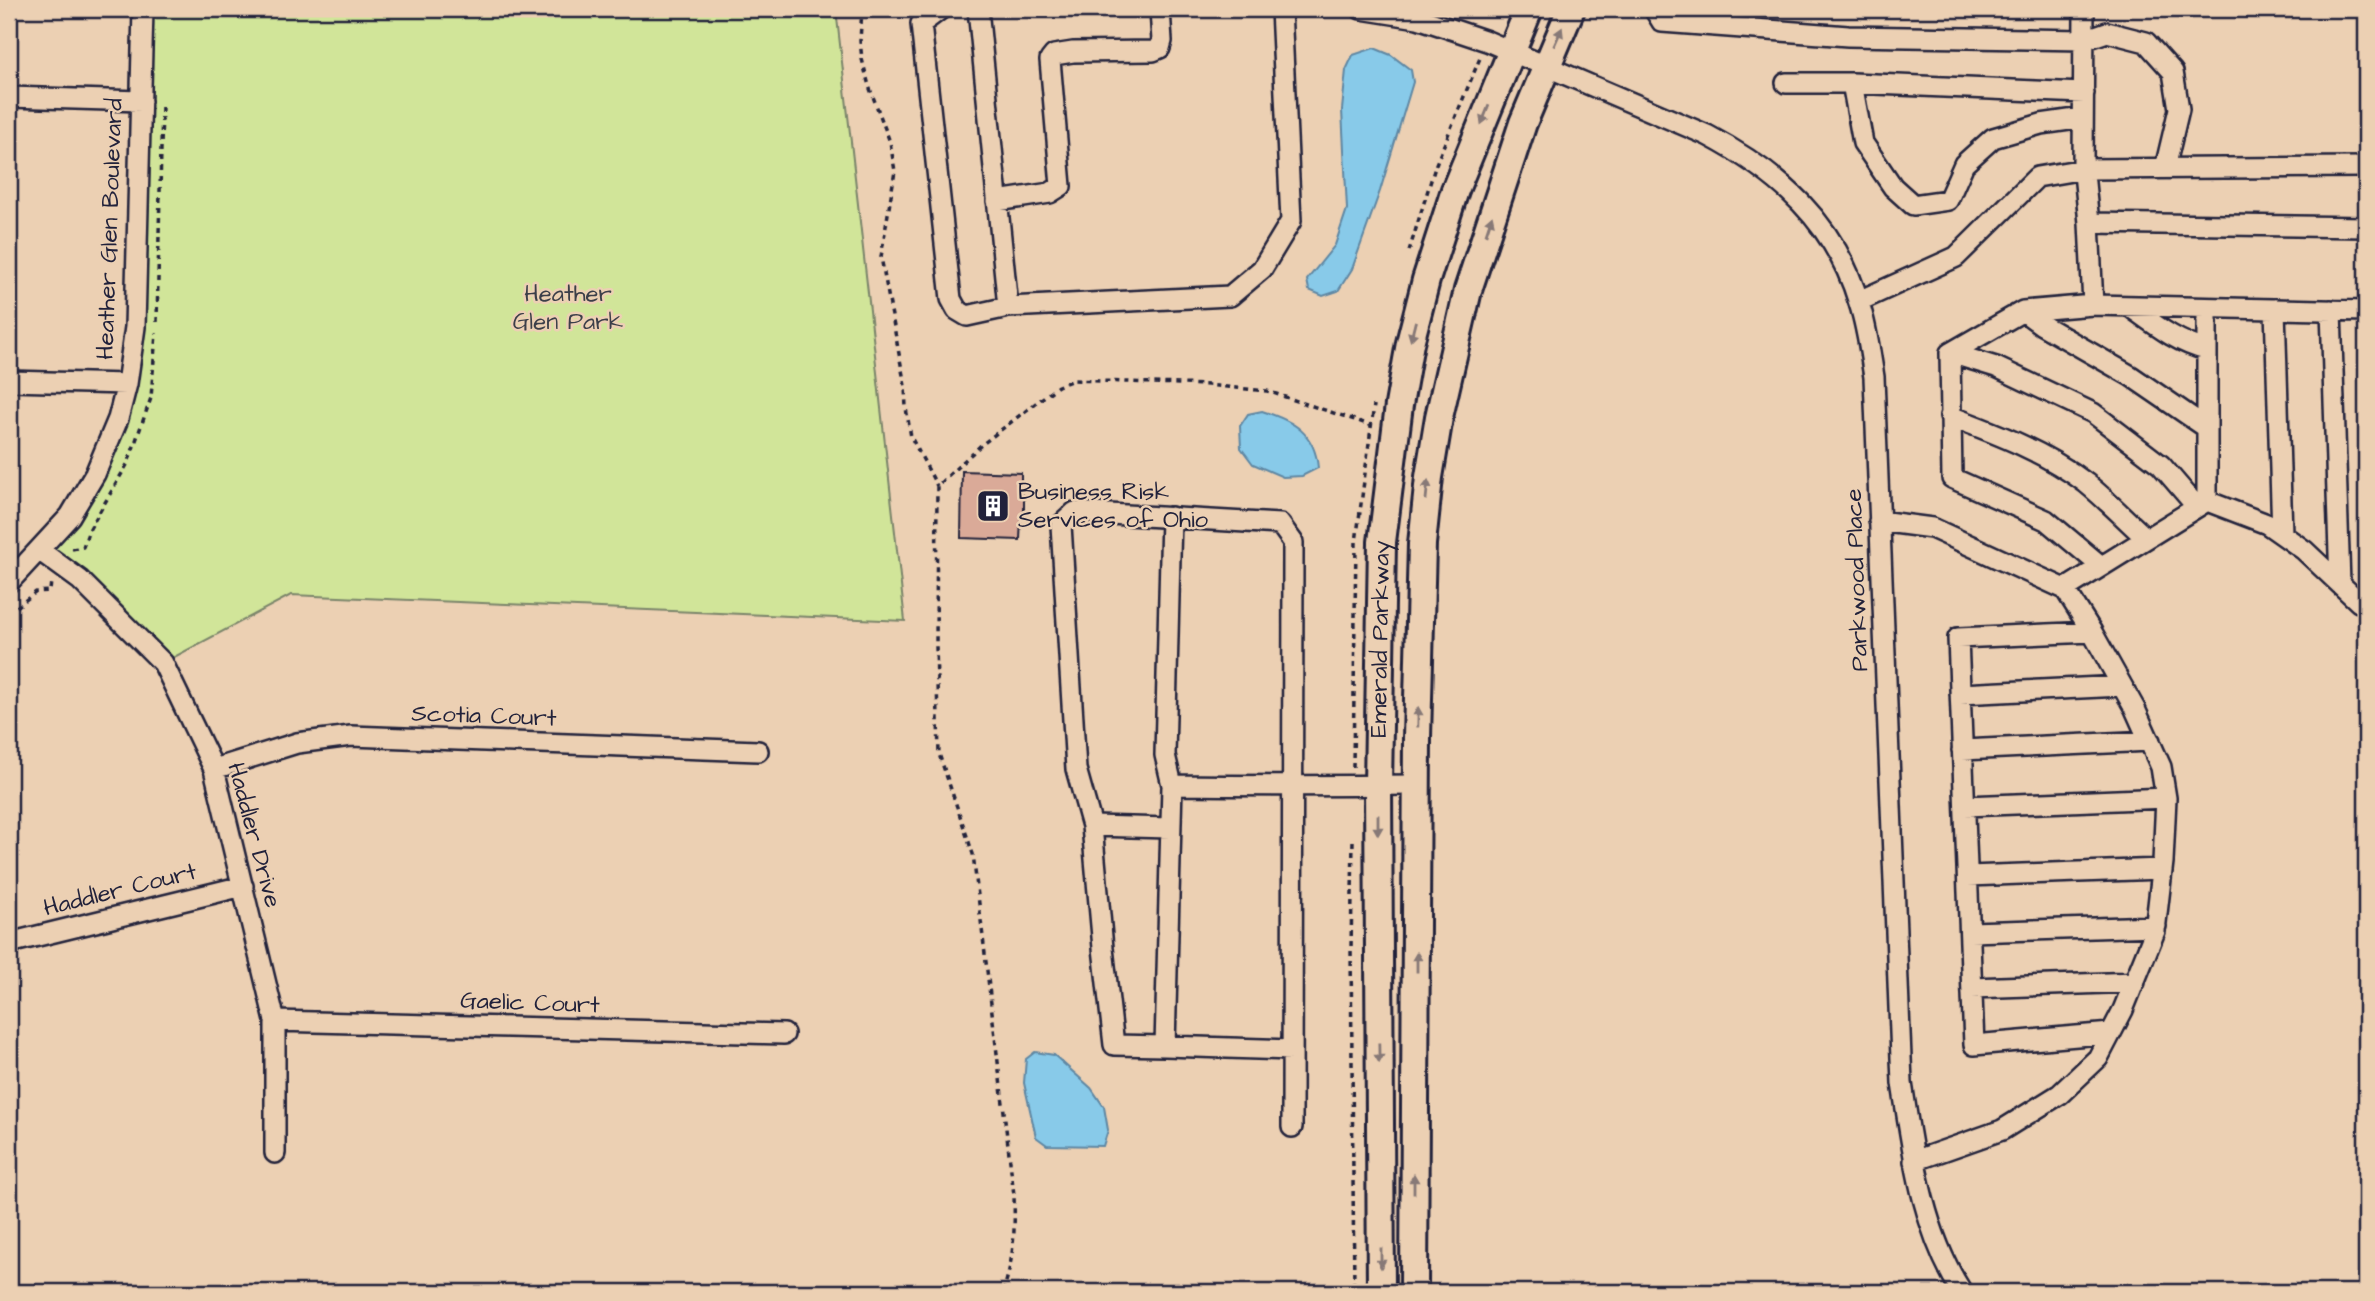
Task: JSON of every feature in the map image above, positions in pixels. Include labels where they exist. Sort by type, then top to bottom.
[{"type":"main road","name":"Emerald Parkway","points":[[1381,1292],[1378,786],[1382,542],[1399,405],[1410,342],[1426,280],[1455,190],[1529,9]]},
{"type":"main road","name":"Emerald Parkway","points":[[1414,1292],[1417,785],[1422,544],[1429,477],[1439,417],[1468,290],[1523,123],[1545,65],[1571,9]]},
{"type":"street","name":"Heather Glen Boulevard","points":[[9,582],[70,516],[94,474],[118,419],[127,384],[135,327],[143,9]]},
{"type":"street","points":[[941,9],[921,24],[951,299],[957,310],[967,316],[1008,307],[1230,296],[1262,269],[1291,221],[1281,9]]},
{"type":"street","points":[[978,9],[1008,307]]},
{"type":"street","points":[[997,201],[1050,193],[1061,186],[1049,60],[1054,55],[1073,52],[1153,51],[1160,48],[1160,9]]},
{"type":"street","name":"Parkwood Place","points":[[1361,9],[1418,18],[1487,41],[1707,135],[1741,153],[1771,174],[1800,200],[1825,232],[1844,265],[1859,301],[1874,377],[1902,1083],[1914,1161],[1929,1221],[1962,1292]]},
{"type":"street","points":[[1654,9],[1662,22],[1848,36],[2084,40],[2107,32],[2146,42],[2173,72],[2179,108],[2165,168]]},
{"type":"street","points":[[2084,9],[2084,169],[2093,305]]},
{"type":"street","points":[[1786,83],[1852,83],[2084,93]]},
{"type":"street","points":[[1852,83],[1863,143],[1893,187],[1913,205],[1948,200],[1964,164],[1993,138],[2042,124],[2083,118]]},
{"type":"street","points":[[9,97],[141,101]]},
{"type":"street","points":[[1859,301],[1956,257],[2037,177],[2084,169],[2366,167]]},
{"type":"street","points":[[2089,223],[2366,227]]},
{"type":"street","points":[[1950,353],[2023,311],[2093,305],[2366,311]]},
{"type":"street","points":[[2129,306],[2169,335],[2191,346],[2207,350]]},
{"type":"street","points":[[2202,504],[2207,428],[2207,308]]},
{"type":"street","points":[[2275,309],[2282,534]]},
{"type":"street","points":[[2331,310],[2340,584]]},
{"type":"street","points":[[2023,311],[2042,325],[2131,376],[2207,428]]},
{"type":"street","points":[[1950,353],[1952,478],[2046,520],[2101,566]]},
{"type":"street","points":[[1950,353],[1996,367],[2093,413],[2161,465],[2202,504],[2267,524],[2304,550],[2359,601],[2366,601]]},
{"type":"street","points":[[9,381],[127,384]]},
{"type":"street","points":[[1950,416],[2003,436],[2052,460],[2087,484],[2147,538]]},
{"type":"street","points":[[2065,589],[2202,504]]},
{"type":"street","points":[[1292,1050],[1114,1045],[1092,826],[1076,769],[1061,525],[1075,512],[1280,524],[1293,542],[1292,1127]]},
{"type":"street","points":[[1165,1046],[1172,785],[1165,755],[1171,517]]},
{"type":"street","points":[[1880,521],[1932,528],[2065,589],[2092,632],[2150,741],[2161,767],[2166,798],[2156,926],[2135,982],[2098,1058],[2060,1094],[2003,1130],[1914,1161]]},
{"type":"street","name":"Haddler Drive","points":[[39,550],[80,580],[163,663],[214,769],[275,1021],[275,1153]]},
{"type":"street","points":[[2092,632],[1958,638],[1974,1045],[2111,1033]]},
{"type":"street","points":[[1960,694],[2122,686]]},
{"type":"street","name":"Scotia Court","points":[[214,769],[297,743],[351,736],[758,751]]},
{"type":"street","points":[[1962,750],[2150,741]]},
{"type":"street","points":[[1172,785],[1417,785]]},
{"type":"street","points":[[1965,806],[2166,798]]},
{"type":"street","points":[[1092,826],[1170,828]]},
{"type":"street","points":[[1968,876],[2162,869]]},
{"type":"street","name":"Haddler Court","points":[[9,943],[243,886]]},
{"type":"street","points":[[1970,932],[2156,926]]},
{"type":"street","points":[[1972,988],[2135,982]]},
{"type":"street","name":"Gaelic Court","points":[[275,1021],[784,1034]]},
{"type":"path","points":[[862,9],[862,59],[890,142],[895,171],[881,257],[905,386],[905,408],[911,438],[937,486],[936,646],[939,754],[972,854],[1012,1182],[1015,1231],[1013,1262],[1003,1292]]},
{"type":"path","points":[[937,486],[980,446],[1058,386],[1073,380],[1208,385],[1267,391],[1370,425]]},
{"type":"path","points":[[9,613],[36,592],[50,591]]},
{"type":"green space","name":"Heather Glen Park","points":[[143,9],[836,9],[905,621],[291,595],[163,663],[39,550],[70,516],[127,384]]},
{"type":"water","points":[[1374,48],[1391,55],[1411,70],[1413,82],[1380,191],[1352,269],[1338,291],[1323,296],[1309,290],[1307,280],[1335,245],[1347,209],[1342,110],[1346,70],[1353,55]]},
{"type":"water","points":[[1262,411],[1284,419],[1301,430],[1312,446],[1318,468],[1302,476],[1283,477],[1253,464],[1241,448],[1240,426],[1248,414]]},
{"type":"water","points":[[1035,1052],[1054,1055],[1091,1088],[1104,1107],[1108,1130],[1103,1146],[1047,1145],[1036,1137],[1024,1083],[1026,1059]]},
{"type":"building","name":"Business Risk Services of Ohio","points":[[962,471],[1021,473],[1024,516],[1021,516],[1020,540],[961,538]]},
{"type":"place","name":"Business Risk Services of Ohio","points":[[993,506]]}]
